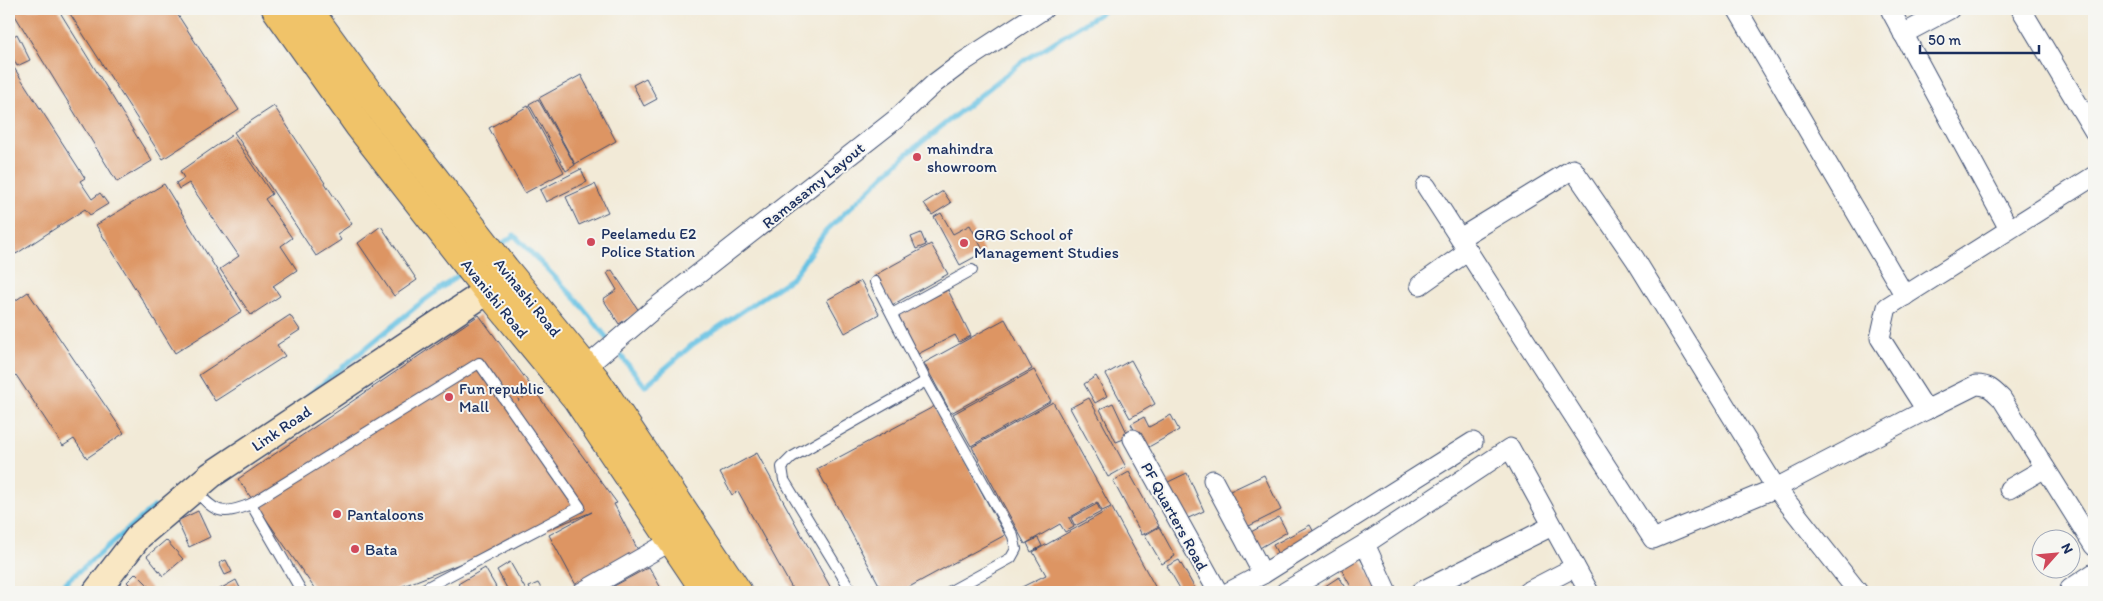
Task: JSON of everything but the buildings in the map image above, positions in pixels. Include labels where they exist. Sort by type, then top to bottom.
[{"type":"main road","name":"Avanishi Road","points":[[276,9],[360,126],[471,246],[486,288],[576,398],[673,540],[706,592]]},
{"type":"main road","name":"Avinashi Road","points":[[315,11],[471,246],[505,269],[586,367],[738,592]]},
{"type":"street","name":"Ramasamy Layout","points":[[586,367],[613,343],[896,119],[962,62],[1044,9]]},
{"type":"street","points":[[1737,9],[1905,296]]},
{"type":"street","points":[[1892,9],[1891,12],[2009,229]]},
{"type":"street","points":[[1903,34],[1950,9]]},
{"type":"street","points":[[2021,9],[2094,131]]},
{"type":"street","points":[[1420,285],[1464,245],[1573,169],[1635,259],[1776,488],[1858,592]]},
{"type":"street","points":[[1926,410],[1880,338],[1887,307],[2094,176]]},
{"type":"street","points":[[1426,186],[1653,539],[1776,488],[1976,385],[1985,385],[2002,399],[2094,546]]},
{"type":"street","name":"Link Road","points":[[96,592],[139,536],[210,475],[486,288]]},
{"type":"street","name":"PF Quarters Road","points":[[1132,439],[1218,592]]},
{"type":"street","points":[[1230,592],[1263,574],[1473,442]]},
{"type":"street","points":[[1285,592],[1365,544],[1510,448],[1589,592]]},
{"type":"street","points":[[2009,489],[2045,468]]},
{"type":"street","points":[[1213,480],[1263,574]]},
{"type":"street","points":[[1420,592],[1552,526]]},
{"type":"street","points":[[582,592],[673,540]]},
{"type":"street","points":[[1365,544],[1387,592]]},
{"type":"street","points":[[1527,592],[1574,567]]},
{"type":"street","points":[[2070,589],[2094,573]]},
{"type":"lane","points":[[892,314],[972,270]]},
{"type":"lane","points":[[875,282],[926,381],[1013,536],[1016,549],[1011,558],[949,592]]},
{"type":"lane","points":[[194,489],[213,509],[230,513],[251,504],[479,363],[580,507],[418,592]]},
{"type":"lane","points":[[852,592],[784,480],[782,467],[792,457],[926,381]]},
{"type":"lane","points":[[251,504],[302,592]]},
{"type":"path","points":[[509,405],[559,377]]},
{"type":"waterway","points":[[498,247],[514,235],[577,300],[645,386],[692,345],[792,278],[826,231],[902,158],[1022,62],[1107,9]]},
{"type":"waterway","points":[[309,395],[418,305],[463,272]]},
{"type":"waterway","points":[[57,592],[154,507]]},
{"type":"place","name":"mahindra showroom","points":[[917,157]]},
{"type":"place","name":"Peelamedu E2 Police Station","points":[[591,242]]},
{"type":"place","name":"GRG School of Management Studies","points":[[964,243]]},
{"type":"place","name":"Fun republic Mall","points":[[449,397]]},
{"type":"place","name":"Pantaloons","points":[[337,514]]},
{"type":"place","name":"Bata","points":[[355,549]]}]
